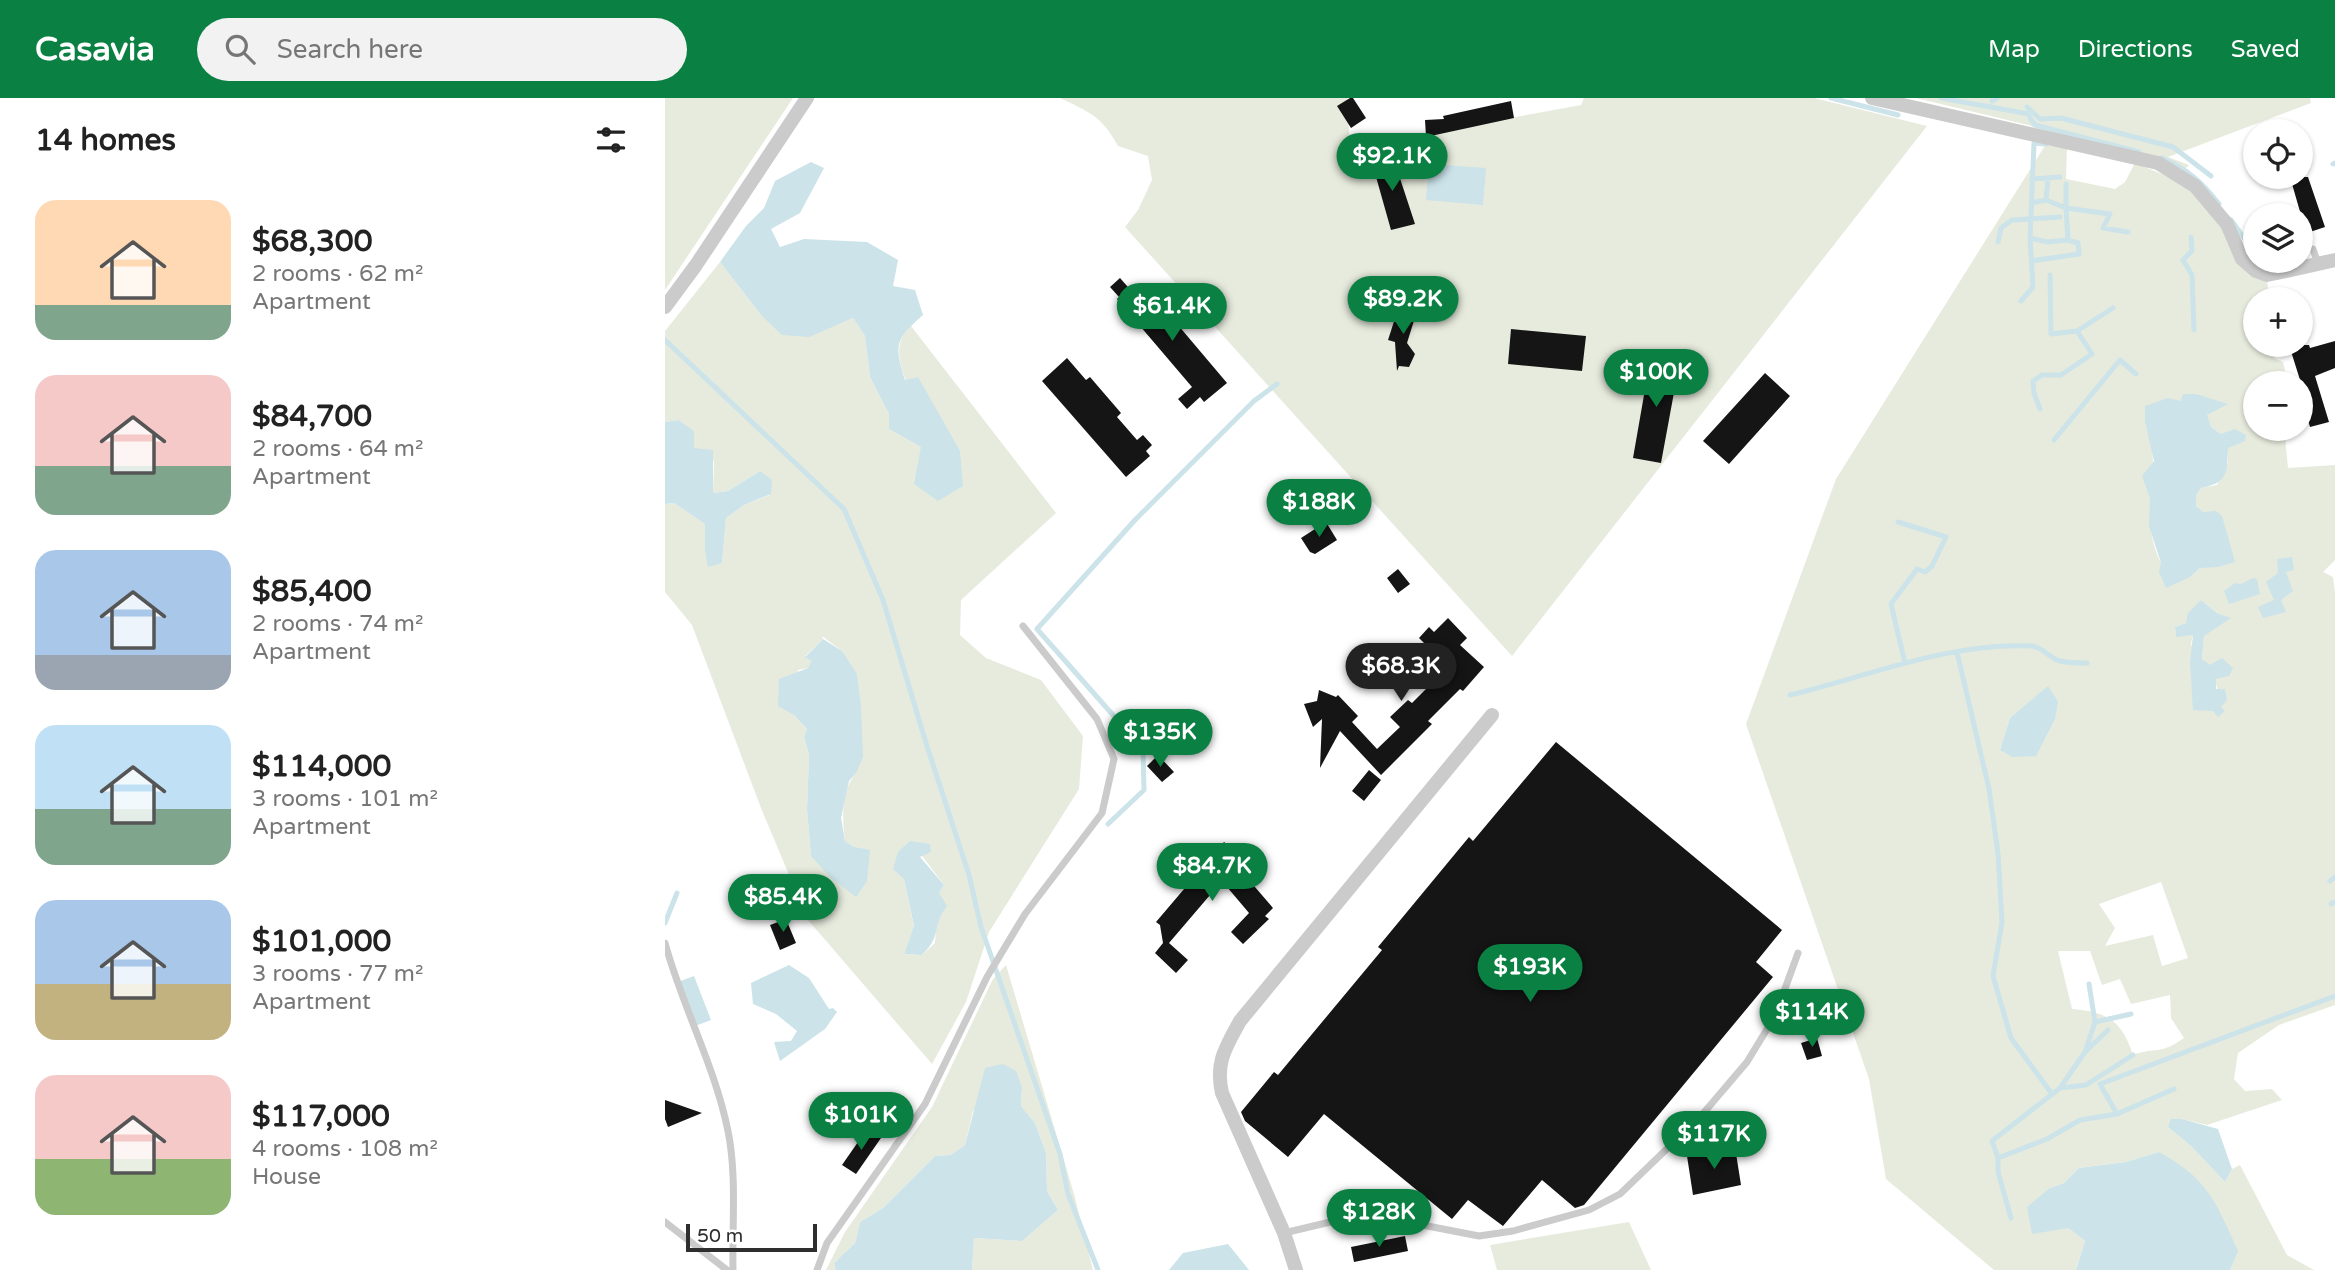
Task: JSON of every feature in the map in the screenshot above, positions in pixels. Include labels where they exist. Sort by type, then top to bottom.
[{"type":"street","points":[[665,307],[807,98]]},
{"type":"street","points":[[1872,98],[2158,163],[2182,176],[2201,192],[2227,224],[2242,258],[2256,271],[2267,275],[2335,260]]},
{"type":"street","points":[[1296,1270],[1285,1233],[1222,1093],[1218,1075],[1222,1055],[1240,1021],[1492,715]]},
{"type":"lane","points":[[2313,249],[2318,264]]},
{"type":"lane","points":[[817,1270],[827,1243],[925,1104],[987,977],[1025,914],[1102,813],[1114,759],[1097,719],[1023,626]]},
{"type":"lane","points":[[665,943],[729,1134],[733,1270]]},
{"type":"lane","points":[[1285,1233],[1334,1221],[1376,1216],[1479,1236],[1513,1231],[1589,1210],[1620,1194],[1701,1116],[1747,1062],[1775,1016],[1798,953]]},
{"type":"lane","points":[[665,1222],[727,1270]]},
{"type":"shaded area","points":[[665,98],[793,98],[665,290]]},
{"type":"shaded area","points":[[1060,98],[1347,98],[1350,147],[1422,138],[1418,165],[1424,134],[1581,105],[1584,98],[1814,98],[1927,126],[1512,656],[1125,227],[1138,210],[1152,180],[1148,156],[1118,146],[1094,116]]},
{"type":"shaded area","points":[[1916,98],[2310,98],[2311,103],[2269,119],[2243,119],[2243,129],[2168,157],[2189,165],[2183,171],[2028,125]]},
{"type":"shaded area","points":[[2046,144],[2067,147],[2066,179],[2115,189],[2125,182],[2135,163],[2181,182],[2243,250],[2243,273],[2263,273],[2267,278],[2268,287],[2243,287],[2243,357],[2274,357],[2283,362],[2285,371],[2243,371],[2243,441],[2285,441],[2288,468],[2335,465],[2335,560],[2323,572],[2333,577],[2335,592],[2335,1005],[2279,1025],[2238,1053],[2234,1079],[2245,1091],[2272,1089],[2282,1100],[2207,1125],[2182,1119],[2168,1127],[2191,1146],[2225,1182],[2232,1169],[2240,1165],[2287,1255],[2314,1270],[2230,1270],[2237,1251],[2159,1152],[2126,1162],[2079,1168],[2064,1183],[2050,1188],[2068,1228],[2085,1241],[2076,1270],[1994,1270],[1886,1179],[1869,1079],[1746,724],[1836,479]],"holes":[[[2197,394],[2211,427],[2221,434],[2228,448],[2228,462],[2217,485],[2201,488],[2196,496],[2196,506],[2203,513],[2200,568],[2190,577],[2161,563],[2155,547],[2150,516],[2153,473],[2151,441],[2182,401],[2183,395]],[[2201,600],[2217,613],[2230,618],[2204,635],[2202,659],[2211,669],[2221,707],[2191,644],[2193,635],[2176,636],[2175,627],[2186,623]],[[2048,687],[2058,701],[2000,750],[2010,718]],[[2161,882],[2188,958],[2162,966],[2153,935],[2105,946],[2115,928],[2099,904]],[[2058,951],[2090,951],[2102,985],[2120,979],[2131,1004],[2170,995],[2171,1018],[2184,1038],[2163,1049],[2133,1055],[2124,1034],[2112,1020],[2085,1010],[2072,1009]]]},
{"type":"shaded area","points":[[720,262],[761,315],[809,336],[853,318],[865,336],[870,377],[889,414],[889,429],[921,447],[938,501],[918,377],[906,381],[900,359],[902,339],[911,326],[1056,513],[961,600],[960,635],[986,658],[1041,680],[1083,736],[1079,789],[989,932],[966,1002],[932,1064],[808,920],[761,808],[692,625],[665,592],[665,504],[674,503],[705,524],[705,551],[709,566],[722,563],[726,518],[744,505],[770,495],[760,471],[728,491],[713,493],[714,461],[694,448],[678,420],[665,422],[665,331]],"holes":[[[822,636],[842,651],[856,773],[845,796],[843,823],[845,841],[854,847],[811,856],[807,809],[809,755],[804,737],[807,729],[794,715],[798,670],[808,668],[811,661],[805,656],[823,639]],[[911,841],[944,885],[939,893],[935,943],[922,955],[904,954],[914,927],[904,879]]]},
{"type":"shaded area","points":[[1006,965],[1074,1194],[1093,1270],[972,1270],[974,1238],[1022,1241],[1058,1210],[1047,1191],[1046,1153],[1035,1123],[1021,1106],[1022,1088],[973,1111],[965,1145],[951,1155],[935,1156],[883,1208],[860,1222],[855,1243],[834,1263],[836,1270],[826,1270],[845,1232],[932,1107],[993,979]]},
{"type":"shaded area","points":[[1629,1222],[1651,1270],[1497,1270],[1490,1245]]},
{"type":"water","points":[[811,162],[824,168],[800,213],[771,229],[780,247],[804,239],[867,242],[898,260],[893,286],[915,290],[923,315],[899,343],[899,358],[905,380],[918,377],[960,451],[963,486],[938,501],[914,484],[921,447],[889,429],[889,414],[870,377],[865,336],[853,318],[809,337],[782,335],[761,315],[720,262],[746,226],[764,208],[775,181]]},
{"type":"water","points":[[1429,164],[1486,168],[1483,205],[1426,200]]},
{"type":"water","points":[[2183,394],[2196,394],[2228,404],[2207,415],[2211,427],[2221,434],[2235,429],[2243,433],[2245,441],[2228,448],[2224,476],[2216,483],[2201,488],[2196,496],[2196,506],[2203,512],[2216,511],[2222,516],[2235,562],[2200,568],[2190,577],[2166,588],[2159,572],[2161,563],[2149,526],[2150,498],[2142,476],[2154,461],[2145,421],[2145,406],[2168,398],[2181,401]]},
{"type":"water","points":[[678,420],[694,431],[694,448],[713,450],[713,493],[728,491],[760,471],[772,480],[771,494],[744,505],[726,518],[722,563],[708,567],[705,524],[674,503],[665,504],[665,422]]},
{"type":"water","points":[[2292,557],[2294,570],[2286,572],[2293,591],[2281,600],[2286,612],[2263,618],[2258,607],[2274,600],[2266,582],[2278,573],[2277,559]]},
{"type":"water","points":[[2253,578],[2257,579],[2260,594],[2229,604],[2224,591],[2235,583],[2241,584]]},
{"type":"water","points":[[2201,600],[2217,613],[2231,618],[2204,636],[2202,659],[2210,665],[2222,658],[2233,668],[2229,676],[2216,679],[2216,689],[2225,689],[2227,700],[2221,707],[2225,711],[2218,717],[2213,711],[2193,710],[2190,662],[2193,635],[2176,637],[2175,627],[2186,623],[2188,613]]},
{"type":"water","points":[[823,639],[842,651],[857,674],[863,757],[849,781],[841,818],[845,841],[854,847],[870,850],[867,881],[856,897],[830,877],[811,856],[807,809],[809,755],[804,737],[807,729],[794,715],[778,706],[779,679],[808,668],[811,661],[805,657]]},
{"type":"water","points":[[2048,686],[2058,701],[2055,719],[2036,756],[2013,757],[2000,750],[2010,718]]},
{"type":"water","points":[[910,841],[930,844],[931,852],[920,857],[944,885],[939,893],[947,906],[939,919],[933,942],[922,955],[904,954],[914,926],[904,879],[893,869],[898,852]]},
{"type":"water","points":[[789,965],[809,978],[829,1009],[833,1008],[837,1012],[825,1029],[780,1061],[774,1042],[791,1041],[797,1031],[776,1014],[753,1004],[751,983]]},
{"type":"water","points":[[694,976],[711,1020],[695,1026],[678,982]]},
{"type":"water","points":[[1003,1064],[1016,1071],[1022,1088],[1021,1106],[1035,1123],[1046,1153],[1047,1191],[1058,1210],[1022,1241],[974,1238],[972,1270],[836,1270],[834,1263],[855,1243],[860,1222],[883,1208],[935,1156],[951,1155],[965,1145],[985,1068]]},
{"type":"water","points":[[2171,1119],[2182,1119],[2218,1129],[2232,1169],[2225,1182],[2191,1146],[2168,1127]]},
{"type":"water","points":[[2159,1152],[2189,1172],[2209,1193],[2238,1251],[2230,1270],[2076,1270],[2085,1241],[2068,1228],[2032,1234],[2027,1207],[2050,1188],[2064,1183],[2079,1168],[2126,1162]]},
{"type":"water","points":[[1228,1244],[1249,1270],[1169,1270],[1183,1253]]},
{"type":"building","points":[[1353,98],[1366,118],[1351,128],[1337,106]]},
{"type":"building","points":[[1511,101],[1514,118],[1426,137],[1425,120],[1444,119],[1443,116]]},
{"type":"building","points":[[1392,154],[1415,224],[1391,230],[1371,159]]},
{"type":"building","points":[[2293,189],[2312,189],[2325,227],[2313,231],[2313,203],[2298,203]]},
{"type":"building","points":[[1120,278],[1135,295],[1145,286],[1227,383],[1204,402],[1200,397],[1187,409],[1178,399],[1192,387],[1117,299],[1119,297],[1110,287]]},
{"type":"building","points":[[1399,306],[1417,311],[1407,343],[1415,354],[1409,367],[1399,366],[1397,371],[1395,342],[1388,340]]},
{"type":"building","points":[[1511,329],[1586,336],[1582,371],[1508,364]]},
{"type":"building","points":[[2335,341],[2335,368],[2315,376],[2329,422],[2313,426],[2313,371],[2297,371],[2293,357],[2313,357],[2313,347]]},
{"type":"building","points":[[1651,355],[1680,360],[1661,463],[1633,458]]},
{"type":"building","points":[[1067,358],[1086,380],[1090,377],[1121,413],[1117,417],[1137,440],[1143,435],[1152,445],[1146,451],[1150,456],[1126,477],[1042,381]]},
{"type":"building","points":[[1765,373],[1790,396],[1729,464],[1703,441]]},
{"type":"building","points":[[1326,522],[1337,540],[1315,554],[1310,552],[1301,538]]},
{"type":"building","points":[[1398,569],[1410,584],[1398,593],[1387,578]]},
{"type":"building","points":[[1448,618],[1467,638],[1460,645],[1484,667],[1463,691],[1460,689],[1428,721],[1432,724],[1381,775],[1340,731],[1320,768],[1322,719],[1313,727],[1304,704],[1317,701],[1319,690],[1336,697],[1338,695],[1358,716],[1352,722],[1377,749],[1400,727],[1390,717],[1408,700],[1412,703],[1448,667],[1419,638],[1429,627],[1434,632]]},
{"type":"building","points":[[1556,742],[1782,930],[1756,962],[1773,977],[1584,1205],[1575,1208],[1542,1180],[1503,1226],[1468,1200],[1452,1219],[1324,1114],[1288,1157],[1245,1121],[1241,1112],[1274,1072],[1278,1075],[1382,950],[1378,947],[1469,837],[1473,841]]},
{"type":"building","points":[[1158,755],[1174,772],[1162,782],[1147,766]]},
{"type":"building","points":[[1369,770],[1381,780],[1364,801],[1352,791]]},
{"type":"building","points":[[1224,842],[1242,857],[1236,865],[1273,908],[1265,916],[1269,919],[1243,944],[1231,932],[1249,913],[1222,881],[1169,943],[1188,960],[1176,973],[1155,953],[1163,943],[1160,925],[1156,922]]},
{"type":"building","points":[[786,919],[796,943],[780,950],[770,925]]},
{"type":"building","points":[[1817,1038],[1822,1056],[1807,1060],[1801,1043]]},
{"type":"building","points":[[665,1100],[702,1113],[668,1127]]},
{"type":"building","points":[[867,1129],[881,1138],[856,1174],[842,1165]]},
{"type":"building","points":[[1735,1147],[1741,1185],[1693,1195],[1687,1156]]},
{"type":"building","points":[[1405,1236],[1408,1251],[1354,1262],[1351,1247]]},
{"type":"waterway","points":[[1831,98],[1898,115]]},
{"type":"waterway","points":[[1941,98],[2029,114]]},
{"type":"waterway","points":[[1992,101],[1997,98]]},
{"type":"waterway","points":[[2027,107],[2040,119],[2061,118],[2173,147],[2211,176]]},
{"type":"waterway","points":[[2030,118],[2035,125],[2139,152]]},
{"type":"waterway","points":[[2021,301],[2033,287],[2030,238],[2034,143],[2046,144]]},
{"type":"waterway","points":[[2162,158],[2193,177],[2219,204]]},
{"type":"waterway","points":[[2032,179],[2060,177]]},
{"type":"waterway","points":[[2031,203],[2046,200],[2048,179]]},
{"type":"waterway","points":[[2046,200],[2066,208],[2066,184]]},
{"type":"waterway","points":[[2031,261],[2079,254],[2078,243],[2068,240],[2066,208],[2110,214],[2103,228],[2128,232]]},
{"type":"waterway","points":[[1998,242],[2001,228],[2012,220],[2060,217]]},
{"type":"waterway","points":[[2231,220],[2243,236]]},
{"type":"waterway","points":[[2191,237],[2192,251],[2183,260],[2192,275],[2194,330]]},
{"type":"waterway","points":[[2030,238],[2048,242],[2068,240]]},
{"type":"waterway","points":[[2050,275],[2051,334],[2077,331],[2113,308]]},
{"type":"waterway","points":[[2040,409],[2033,381],[2042,375],[2061,375],[2092,354],[2077,331]]},
{"type":"waterway","points":[[665,340],[844,509],[883,600],[969,875],[981,927],[1060,1154],[1068,1194],[1098,1270]]},
{"type":"waterway","points":[[2054,440],[2120,360],[2136,374]]},
{"type":"waterway","points":[[1108,824],[1144,790],[1143,749],[1037,629],[1135,520],[1254,401],[1277,384]]},
{"type":"waterway","points":[[1898,522],[1946,537],[1932,566],[1925,572],[1917,569],[1891,604],[1905,663]]},
{"type":"waterway","points":[[1790,695],[1909,662],[1970,649],[2032,646],[2060,661],[2087,663]]},
{"type":"waterway","points":[[1957,652],[1989,789],[1998,853],[2002,922],[1993,976],[2011,1038],[2052,1094]]},
{"type":"waterway","points":[[2330,881],[2335,877]]},
{"type":"waterway","points":[[665,923],[677,893]]},
{"type":"waterway","points":[[2331,904],[2335,902]]},
{"type":"waterway","points":[[2086,1049],[2095,1022],[2089,984]]},
{"type":"waterway","points":[[2117,1114],[2100,1084],[2335,996]]},
{"type":"waterway","points":[[2095,1022],[2131,1014]]},
{"type":"waterway","points":[[2011,1218],[1992,1141],[2060,1088],[2085,1052],[2108,1030]]},
{"type":"waterway","points":[[2060,1088],[2086,1085],[2133,1055]]},
{"type":"waterway","points":[[1998,1158],[2047,1139],[2080,1120],[2117,1114],[2174,1089]]}]
